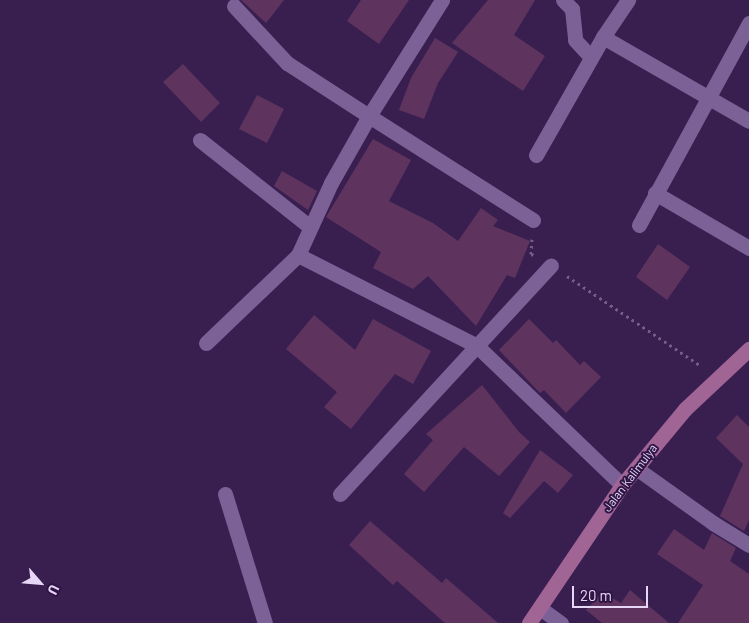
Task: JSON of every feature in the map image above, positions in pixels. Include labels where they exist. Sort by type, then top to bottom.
[{"type":"street","points":[[206,343],[298,256],[310,227],[369,116],[442,0]]},
{"type":"street","points":[[563,0],[572,9],[575,40],[591,57]]},
{"type":"street","points":[[536,154],[591,57],[628,0]]},
{"type":"street","points":[[234,6],[287,63],[532,220]]},
{"type":"street","points":[[639,225],[749,23]]},
{"type":"street","points":[[603,37],[749,121]]},
{"type":"street","points":[[200,140],[310,227]]},
{"type":"street","points":[[655,193],[749,248]]},
{"type":"street","points":[[298,256],[478,346],[622,485]]},
{"type":"street","points":[[340,494],[551,265]]},
{"type":"street","name":"Jalan Kalimulya","points":[[529,623],[622,485],[685,408],[749,349]]},
{"type":"street","points":[[636,468],[713,523],[749,545]]},
{"type":"street","points":[[225,494],[265,623]]},
{"type":"street","points":[[540,608],[561,623]]},
{"type":"path","points":[[532,220],[531,254],[551,265],[708,371]]},
{"type":"building","points":[[241,0],[284,0],[266,23]]},
{"type":"building","points":[[361,0],[409,0],[379,44],[347,21]]},
{"type":"building","points":[[488,0],[535,0],[514,35],[545,56],[523,91],[452,43]]},
{"type":"building","points":[[435,38],[458,52],[438,83],[424,119],[399,110],[411,78]]},
{"type":"building","points":[[183,64],[220,103],[201,122],[163,82]]},
{"type":"building","points":[[257,95],[284,109],[267,143],[239,129]]},
{"type":"building","points":[[373,139],[411,160],[389,201],[433,223],[458,241],[481,208],[498,220],[493,226],[530,241],[515,278],[507,275],[476,326],[428,276],[413,289],[373,268],[381,252],[326,217]]},
{"type":"building","points":[[282,171],[317,191],[308,210],[274,186]]},
{"type":"building","points":[[658,244],[690,267],[667,300],[636,277]]},
{"type":"building","points":[[314,315],[355,350],[373,319],[431,351],[413,384],[395,374],[351,429],[324,407],[337,392],[286,349]]},
{"type":"building","points":[[529,319],[553,343],[556,340],[580,365],[584,361],[601,377],[566,413],[544,390],[540,393],[499,350]]},
{"type":"building","points":[[482,385],[519,432],[530,442],[499,476],[464,447],[424,492],[404,474],[433,440],[426,434]]},
{"type":"building","points":[[737,415],[749,427],[749,520],[744,531],[720,516],[743,464],[716,438]]},
{"type":"building","points":[[540,450],[573,475],[558,493],[544,481],[510,518],[503,513]]},
{"type":"building","points":[[370,521],[442,583],[446,578],[498,623],[445,623],[397,581],[393,585],[349,545]]},
{"type":"building","points":[[674,529],[704,550],[712,533],[736,548],[730,561],[749,574],[749,623],[678,623],[703,585],[657,554]]},
{"type":"building","points":[[630,590],[669,623],[602,623],[586,610],[602,592],[621,603]]}]
